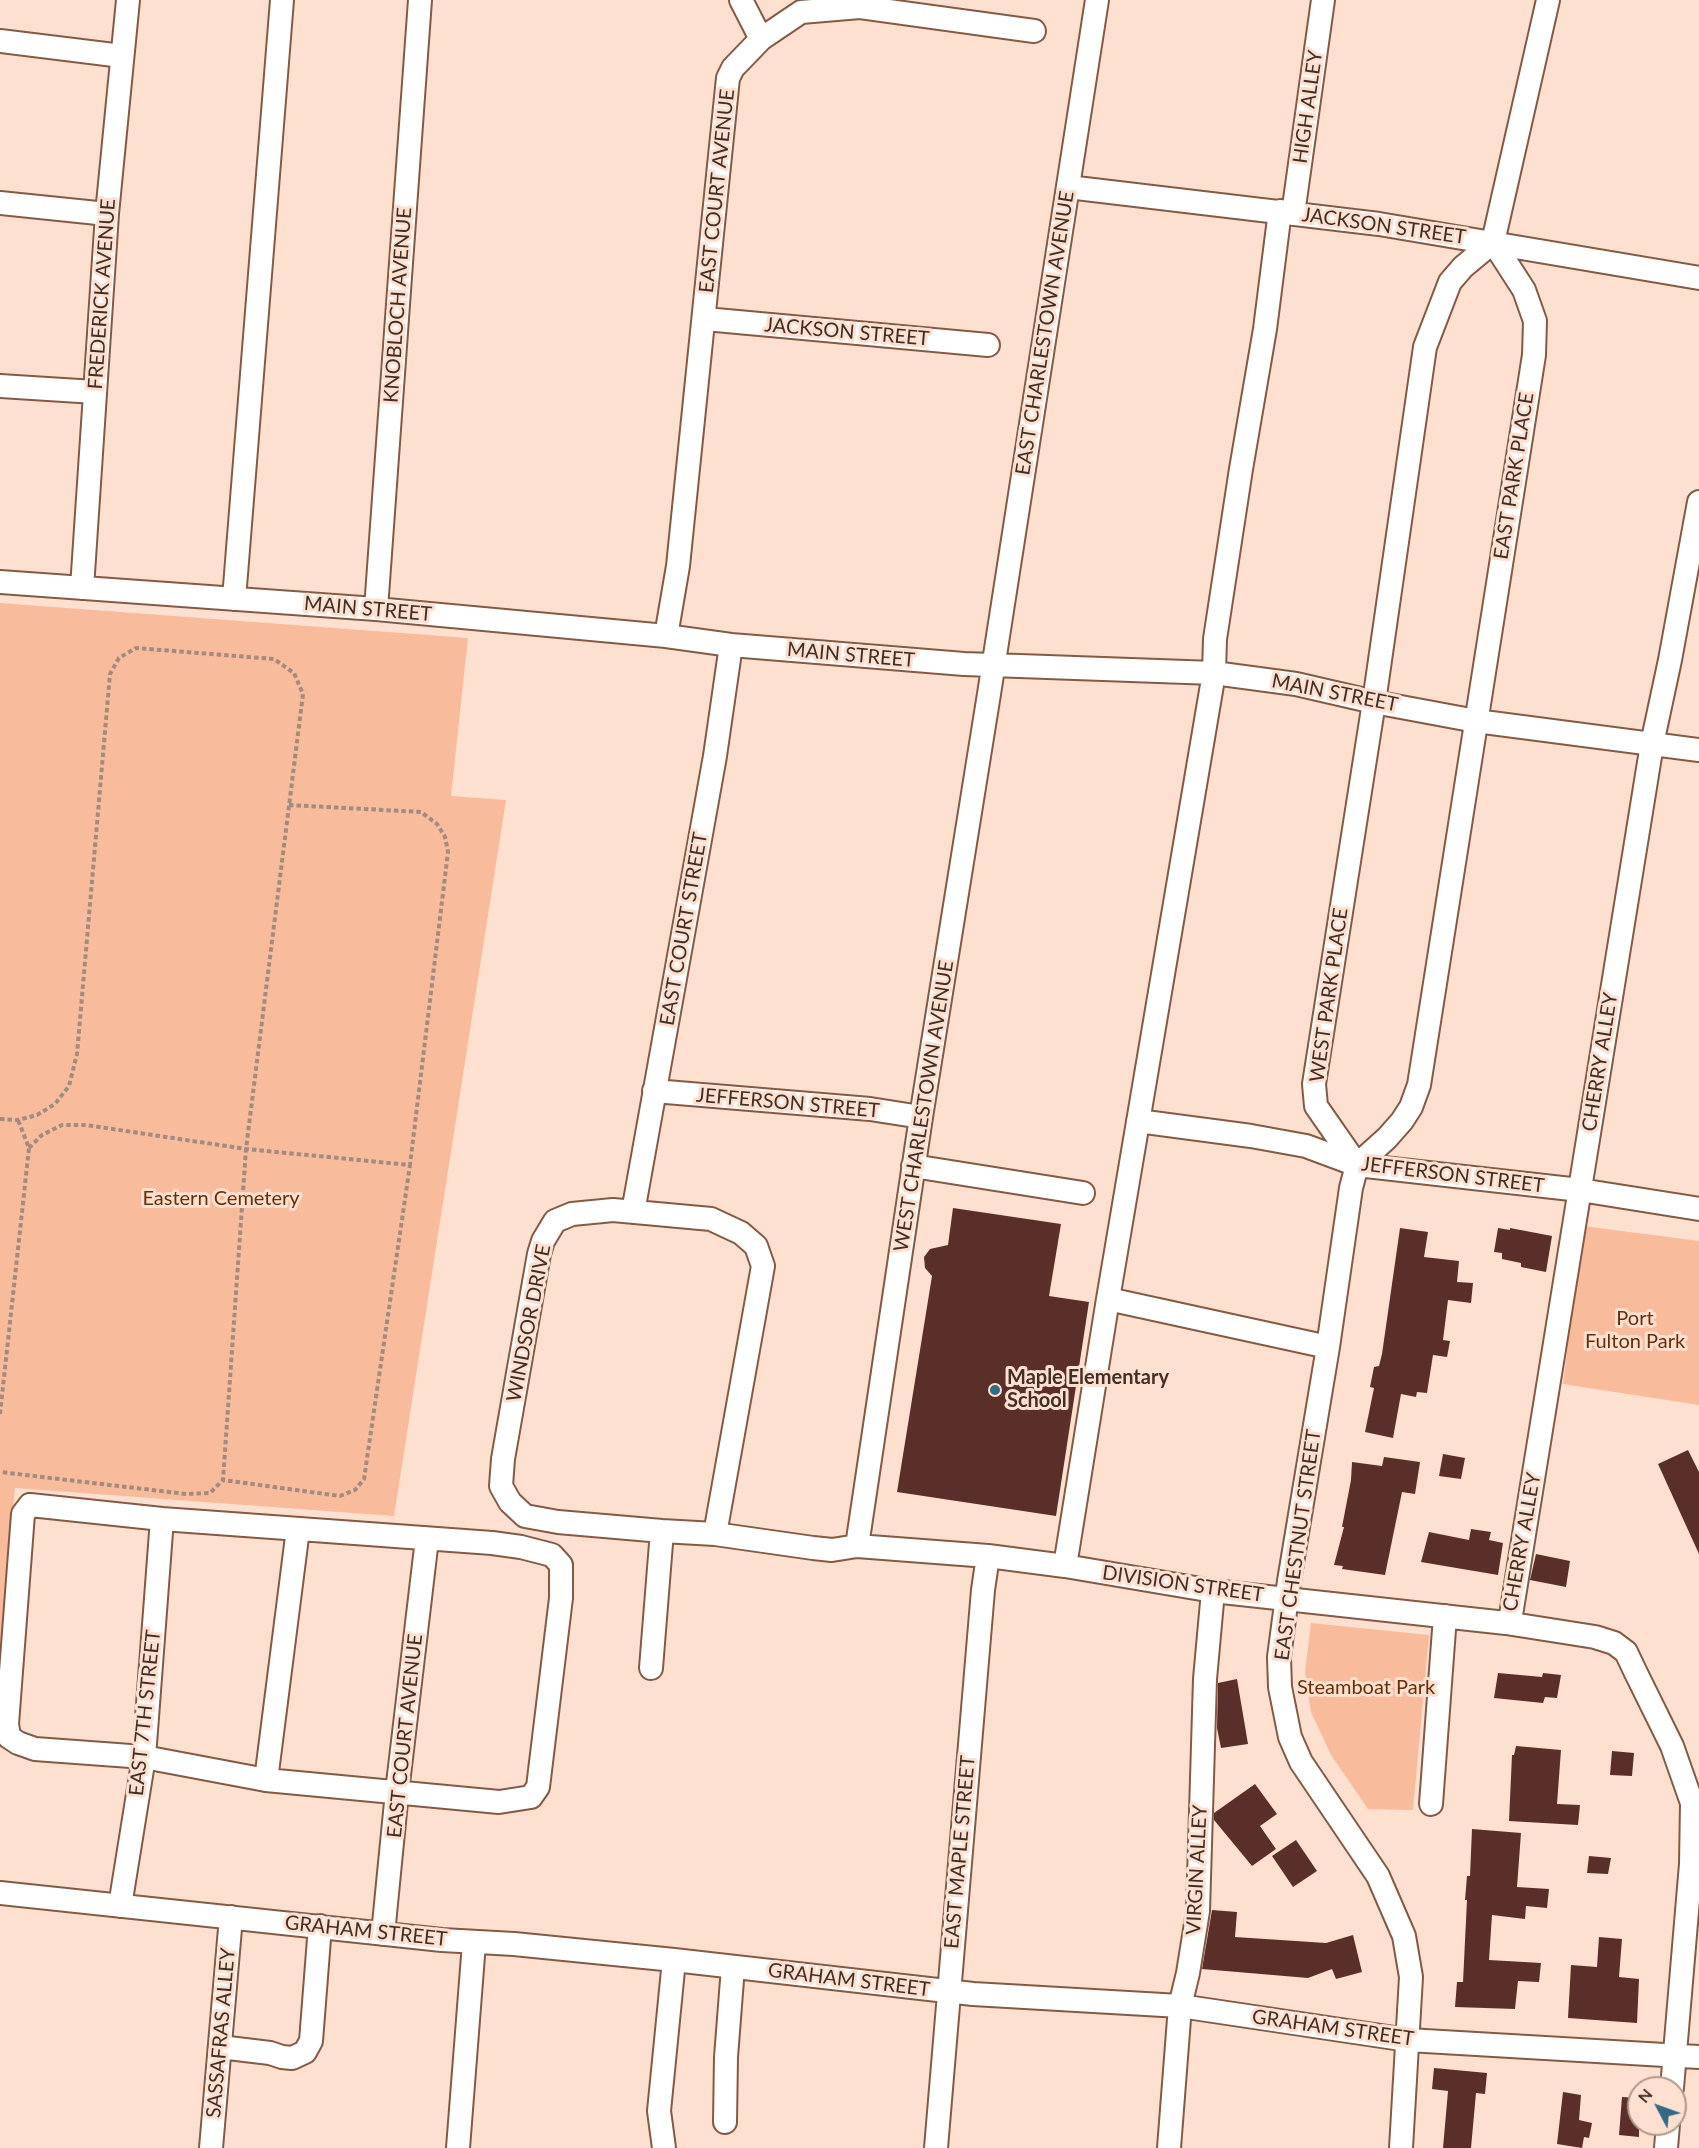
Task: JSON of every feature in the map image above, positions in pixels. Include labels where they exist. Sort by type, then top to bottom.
[{"type":"street","name":"FREDERICK AVENUE","points":[[82,588],[107,214],[128,0]]},
{"type":"street","points":[[234,599],[282,0]]},
{"type":"street","name":"KNOBLOCH AVENUE","points":[[376,609],[420,0]]},
{"type":"street","points":[[741,0],[761,39]]},
{"type":"street","name":"EAST CHARLESTOWN AVENUE","points":[[993,666],[1098,0]]},
{"type":"street","name":"HIGH ALLEY","points":[[1065,1566],[1108,1299],[1215,673],[1215,639],[1241,469],[1323,0]]},
{"type":"street","points":[[1374,702],[1425,346],[1450,282],[1463,267],[1493,242],[1548,0]]},
{"type":"street","name":"EAST COURT AVENUE","points":[[666,636],[678,566],[729,78],[733,69],[761,39],[801,12],[860,7],[1034,31]]},
{"type":"street","points":[[0,41],[122,56]]},
{"type":"street","name":"JACKSON STREET","points":[[1068,187],[1379,224],[1699,278]]},
{"type":"street","points":[[0,203],[107,214]]},
{"type":"street","name":"EAST PARK PLACE","points":[[1476,720],[1534,355],[1534,321],[1524,290],[1493,242]]},
{"type":"street","name":"JACKSON STREET","points":[[705,319],[988,345]]},
{"type":"street","points":[[0,386],[95,392]]},
{"type":"street","name":"CHERRY ALLEY","points":[[1506,1623],[1511,1615],[1652,744],[1699,502]]},
{"type":"street","name":"MAIN STREET","points":[[0,582],[376,609],[666,636],[730,645],[993,666],[1215,673],[1296,684],[1374,702],[1476,720],[1699,750]]},
{"type":"street","name":"EAST COURT STREET","points":[[633,1212],[715,756],[730,645]]},
{"type":"street","name":"WEST CHARLESTOWN AVENUE","points":[[857,1546],[913,1166],[993,666]]},
{"type":"street","name":"WEST PARK PLACE","points":[[1357,1165],[1316,1106],[1314,1084],[1374,702]]},
{"type":"street","points":[[1357,1165],[1402,1121],[1419,1085],[1476,720]]},
{"type":"street","name":"JEFFERSON STREET","points":[[654,1091],[870,1109],[921,1117]]},
{"type":"street","name":"JEFFERSON STREET","points":[[1138,1121],[1306,1146],[1357,1165],[1580,1190],[1699,1209]]},
{"type":"street","name":"EAST CHESTNUT STREET","points":[[1357,1165],[1351,1188],[1328,1347],[1286,1598],[1279,1657],[1280,1687],[1283,1712],[1290,1737],[1301,1762],[1378,1876],[1404,1936],[1411,1977],[1401,2148]]},
{"type":"street","points":[[913,1166],[1083,1193]]},
{"type":"street","name":"WINDSOR DRIVE","points":[[714,1534],[763,1266],[756,1246],[728,1225],[711,1219],[613,1210],[572,1214],[555,1221],[543,1241],[539,1254],[503,1459],[501,1486],[510,1502],[525,1516],[558,1522],[714,1534],[831,1550],[857,1546]]},
{"type":"street","points":[[1108,1299],[1328,1347]]},
{"type":"street","points":[[30,1505],[162,1519],[492,1543],[552,1555],[561,1565],[561,1598],[538,1787],[531,1797],[499,1802],[266,1780],[144,1757],[35,1749],[9,1737],[7,1724],[23,1514],[30,1505]]},
{"type":"street","name":"EAST 7TH STREET","points":[[120,1906],[144,1757],[162,1519]]},
{"type":"street","points":[[266,1780],[298,1529]]},
{"type":"street","points":[[651,1668],[662,1531]]},
{"type":"street","name":"EAST COURT AVENUE","points":[[383,1934],[397,1792],[427,1539]]},
{"type":"street","name":"DIVISION STREET","points":[[857,1546],[988,1556],[1065,1566],[1213,1591],[1506,1623],[1595,1637],[1614,1643],[1626,1652],[1672,1746],[1692,1803],[1691,1864],[1675,2055]]},
{"type":"street","name":"EAST MAPLE STREET","points":[[936,2148],[983,1590],[988,1556]]},
{"type":"street","name":"VIRGIN ALLEY","points":[[1169,2148],[1180,2006],[1198,1911],[1205,1679],[1213,1591]]},
{"type":"street","points":[[1431,1804],[1445,1616]]},
{"type":"street","name":"GRAHAM STREET","points":[[0,1893],[383,1934],[675,1960],[948,1992],[1180,2006],[1408,2040],[1699,2057]]},
{"type":"street","name":"SASSAFRAS ALLEY","points":[[211,2148],[231,1917]]},
{"type":"street","points":[[219,2047],[292,2058],[305,2052],[311,2041],[320,1926]]},
{"type":"street","points":[[458,2148],[474,1943]]},
{"type":"street","points":[[664,2148],[659,2111],[675,1960]]},
{"type":"street","points":[[725,2122],[726,2057],[733,1967]]},
{"type":"street","points":[[1673,2076],[1675,2055]]},
{"type":"path","points":[[0,1119],[18,1120],[37,1115],[55,1104],[69,1086],[77,1054],[110,675],[119,658],[136,648],[274,659],[294,673],[303,694],[246,1149],[223,1480],[210,1493],[186,1494],[0,1472]]},
{"type":"path","points":[[223,1480],[340,1496],[355,1490],[364,1479],[410,1165],[448,852],[446,837],[437,824],[421,812],[289,805]]},
{"type":"path","points":[[0,1413],[28,1148],[18,1120]]},
{"type":"path","points":[[28,1148],[42,1135],[62,1125],[86,1125],[246,1149],[410,1165]]},
{"type":"green space","name":"Eastern Cemetery","points":[[0,603],[468,638],[451,796],[506,800],[394,1516],[15,1488],[0,1655]]},
{"type":"green space","name":"Port Fulton Park","points":[[1583,1226],[1699,1241],[1699,1405],[1563,1384]]},
{"type":"green space","name":"Steamboat Park","points":[[1311,1623],[1429,1635],[1413,1810],[1368,1809],[1331,1755],[1311,1712],[1305,1672]]},
{"type":"building","name":"Maple Elementary School","points":[[953,1208],[1061,1224],[1049,1296],[1089,1302],[1056,1516],[897,1492],[932,1276],[925,1268],[924,1257],[930,1249],[948,1245]]},
{"type":"building","points":[[1400,1228],[1428,1232],[1424,1257],[1459,1261],[1457,1282],[1473,1283],[1471,1303],[1448,1300],[1443,1340],[1450,1341],[1447,1357],[1433,1355],[1427,1393],[1417,1392],[1416,1397],[1401,1394],[1393,1438],[1365,1432],[1374,1388],[1370,1387],[1374,1367],[1379,1366],[1382,1354]]},
{"type":"building","points":[[1498,1228],[1552,1236],[1546,1272],[1521,1267],[1521,1263],[1502,1259],[1502,1253],[1494,1252]]},
{"type":"building","points":[[1688,1450],[1699,1472],[1699,1554],[1658,1464]]},
{"type":"building","points":[[1443,1454],[1465,1458],[1461,1479],[1439,1476]]},
{"type":"building","points":[[1384,1457],[1420,1462],[1415,1494],[1402,1492],[1385,1575],[1342,1569],[1343,1566],[1334,1565],[1344,1527],[1342,1527],[1352,1462],[1382,1466]]},
{"type":"building","points":[[1471,1529],[1491,1532],[1489,1540],[1503,1543],[1498,1575],[1421,1562],[1429,1532],[1469,1540]]},
{"type":"building","points":[[1536,1554],[1570,1561],[1566,1587],[1530,1580]]},
{"type":"building","points":[[1498,1673],[1542,1677],[1543,1673],[1561,1675],[1557,1698],[1545,1697],[1543,1703],[1494,1698]]},
{"type":"building","points":[[1237,1679],[1248,1744],[1221,1748],[1217,1728],[1218,1683]]},
{"type":"building","points":[[1516,1746],[1561,1750],[1557,1804],[1580,1805],[1578,1825],[1509,1821],[1512,1755],[1514,1755]]},
{"type":"building","points":[[1612,1751],[1634,1753],[1632,1776],[1610,1775]]},
{"type":"building","points":[[1255,1784],[1277,1814],[1260,1826],[1276,1849],[1252,1866],[1214,1820],[1214,1813]]},
{"type":"building","points":[[1472,1829],[1521,1833],[1517,1887],[1549,1889],[1547,1908],[1526,1906],[1525,1919],[1492,1915],[1489,1960],[1541,1963],[1539,1982],[1518,1981],[1515,2009],[1455,2007],[1457,1982],[1463,1982],[1467,1900],[1465,1900],[1467,1876],[1470,1876]]},
{"type":"building","points":[[1296,1840],[1317,1871],[1293,1887],[1272,1856]]},
{"type":"building","points":[[1589,1856],[1611,1858],[1608,1874],[1587,1873]]},
{"type":"building","points":[[1212,1910],[1237,1912],[1235,1937],[1326,1943],[1353,1935],[1362,1972],[1336,1979],[1332,1969],[1308,1978],[1202,1969]]},
{"type":"building","points":[[1599,1937],[1622,1939],[1619,1977],[1639,1979],[1637,2023],[1568,2018],[1571,1965],[1597,1967]]},
{"type":"building","points":[[1434,2068],[1487,2073],[1485,2094],[1476,2093],[1471,2148],[1443,2148],[1448,2091],[1432,2089]]},
{"type":"building","points":[[1563,2092],[1581,2095],[1579,2120],[1592,2123],[1589,2138],[1584,2137],[1582,2148],[1557,2144]]},
{"type":"building","points":[[1622,2097],[1627,2097],[1627,2136],[1619,2135]]},
{"type":"place","name":"Maple Elementary School","points":[[995,1390]]}]
